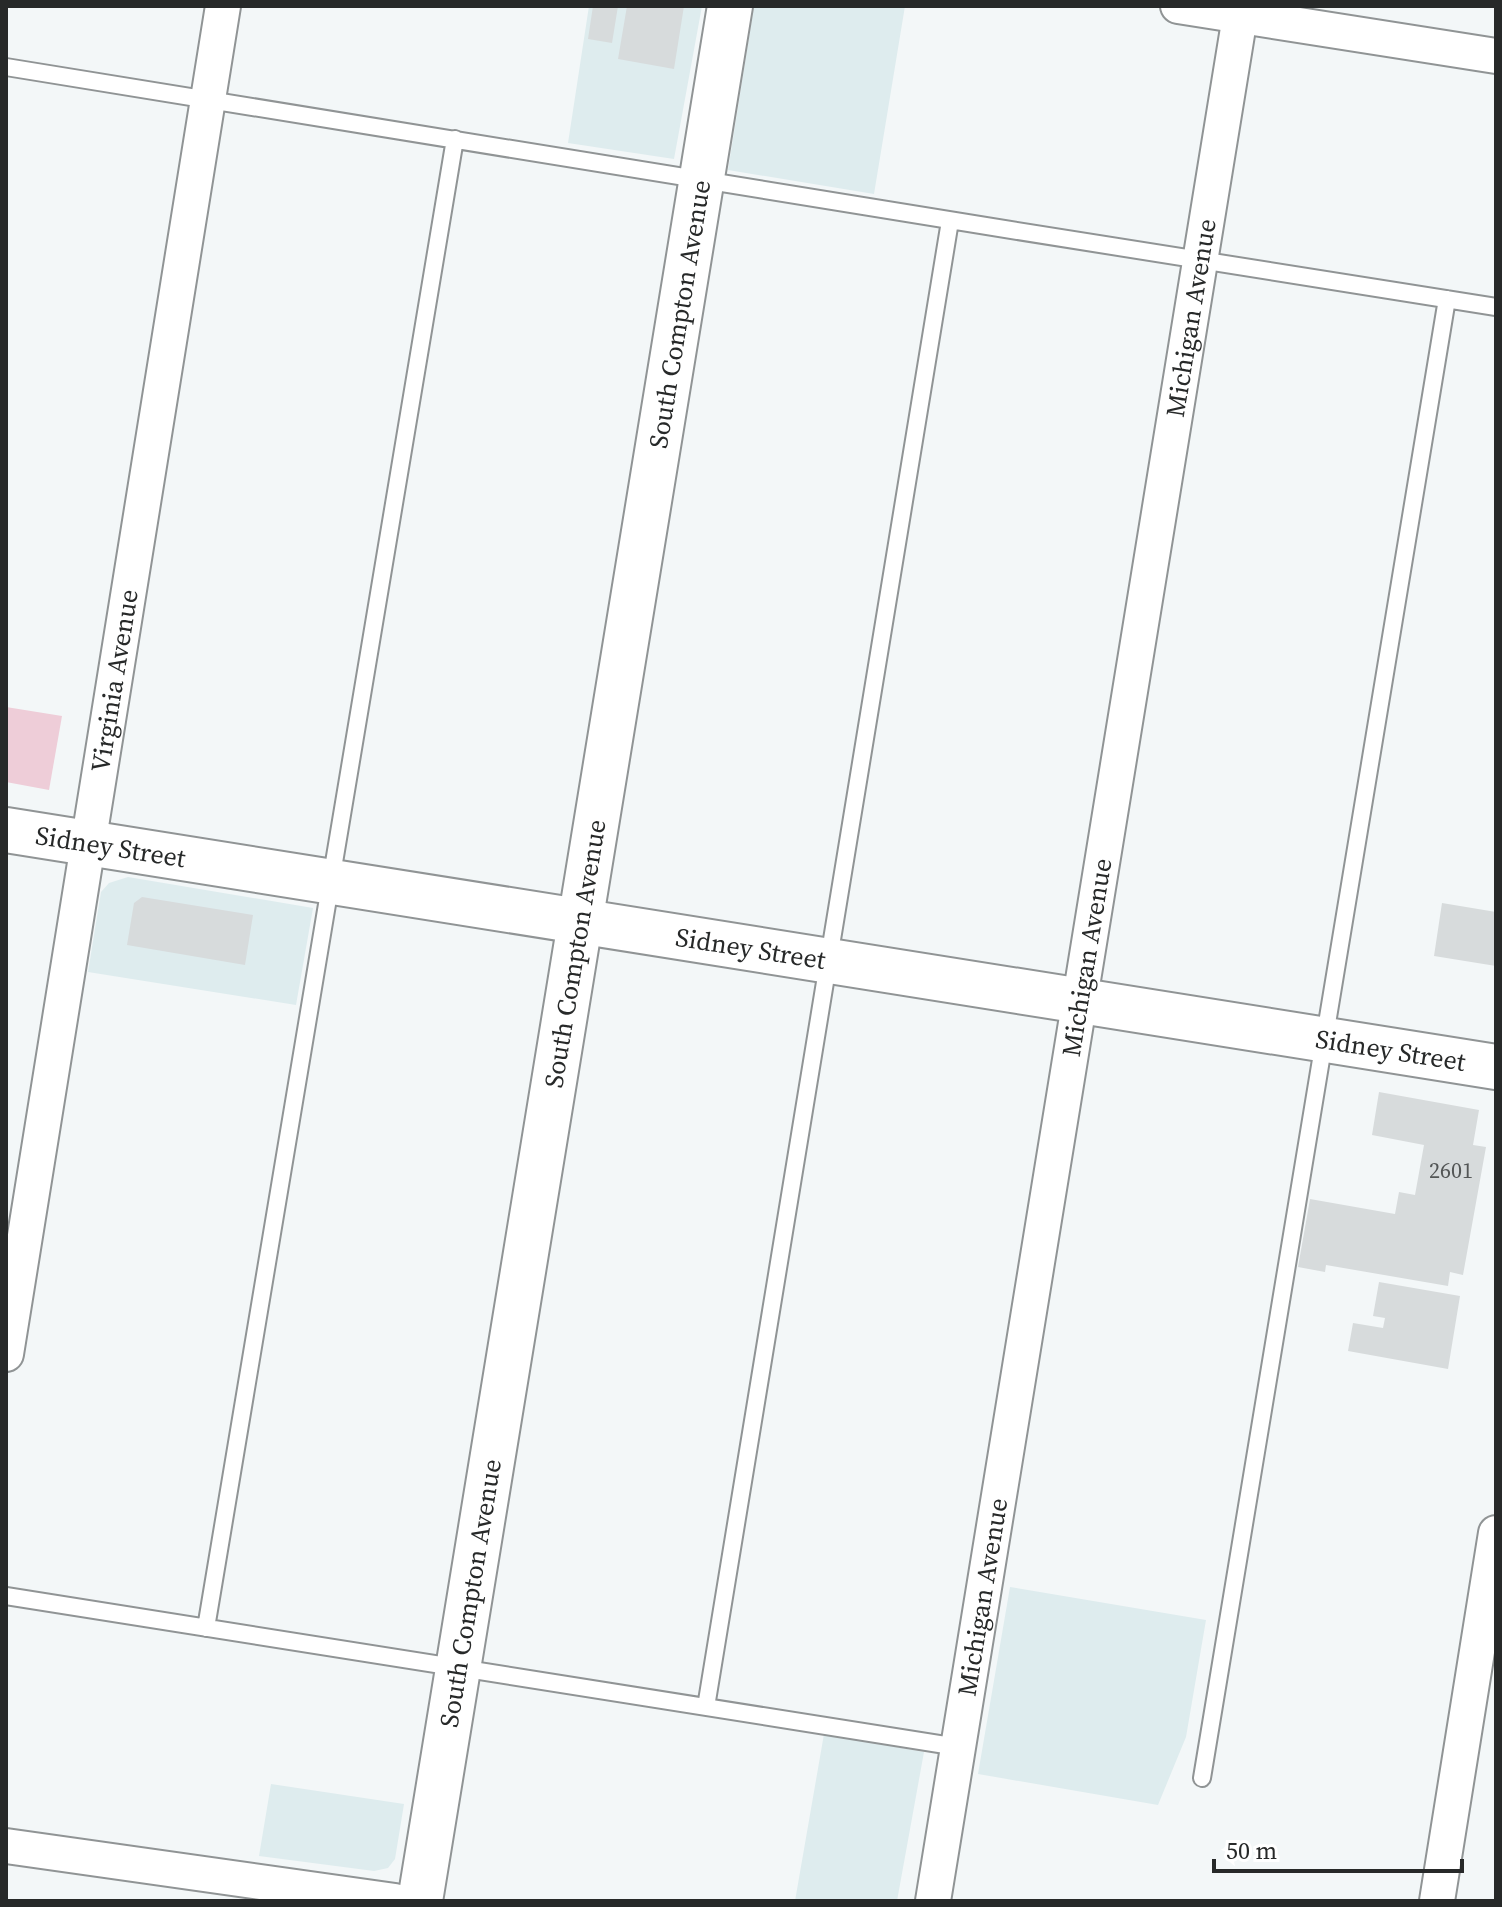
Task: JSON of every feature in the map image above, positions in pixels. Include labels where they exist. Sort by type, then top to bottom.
[{"type":"main road","name":"South Compton Avenue","points":[[420,1901],[730,6]]},
{"type":"main road","name":"Sidney Street","points":[[6,830],[1496,1067]]},
{"type":"street","name":"Virginia Avenue","points":[[6,1354],[223,6]]},
{"type":"street","points":[[1178,6],[1496,56]]},
{"type":"street","name":"Michigan Avenue","points":[[933,1901],[1240,16]]},
{"type":"street","points":[[1437,1901],[1496,1533]]},
{"type":"street","points":[[6,1846],[395,1901]]},
{"type":"lane","points":[[6,67],[1496,307]]},
{"type":"lane","points":[[206,1628],[455,139]]},
{"type":"lane","points":[[706,1707],[950,221]]},
{"type":"lane","points":[[1202,1778],[1447,299]]},
{"type":"lane","points":[[6,1596],[958,1747]]},
{"type":"shaded area","points":[[589,6],[702,6],[674,159],[568,143]]},
{"type":"shaded area","points":[[754,6],[905,6],[874,194],[728,170]]},
{"type":"shaded area","points":[[6,707],[62,716],[49,790],[6,782]]},
{"type":"shaded area","points":[[128,877],[313,908],[296,1005],[88,972],[101,892],[109,883]]},
{"type":"shaded area","points":[[1010,1587],[1206,1620],[1186,1737],[1158,1805],[978,1774]]},
{"type":"shaded area","points":[[824,1734],[924,1752],[897,1901],[795,1901]]},
{"type":"shaded area","points":[[271,1784],[404,1804],[395,1859],[388,1868],[374,1871],[259,1856]]},
{"type":"building","points":[[593,6],[618,6],[612,43],[588,39]]},
{"type":"building","points":[[627,6],[684,6],[674,69],[618,59]]},
{"type":"building","points":[[142,897],[253,915],[245,965],[127,945],[134,903]]},
{"type":"building","points":[[1442,903],[1496,912],[1496,966],[1434,956]]},
{"type":"building","points":[[1379,1092],[1479,1110],[1473,1145],[1486,1147],[1463,1275],[1450,1272],[1448,1286],[1326,1265],[1325,1272],[1298,1267],[1310,1199],[1395,1214],[1399,1192],[1415,1195],[1424,1145],[1372,1135]]},
{"type":"building","points":[[1379,1282],[1460,1296],[1448,1369],[1348,1351],[1353,1323],[1383,1328],[1385,1318],[1373,1316]]}]
